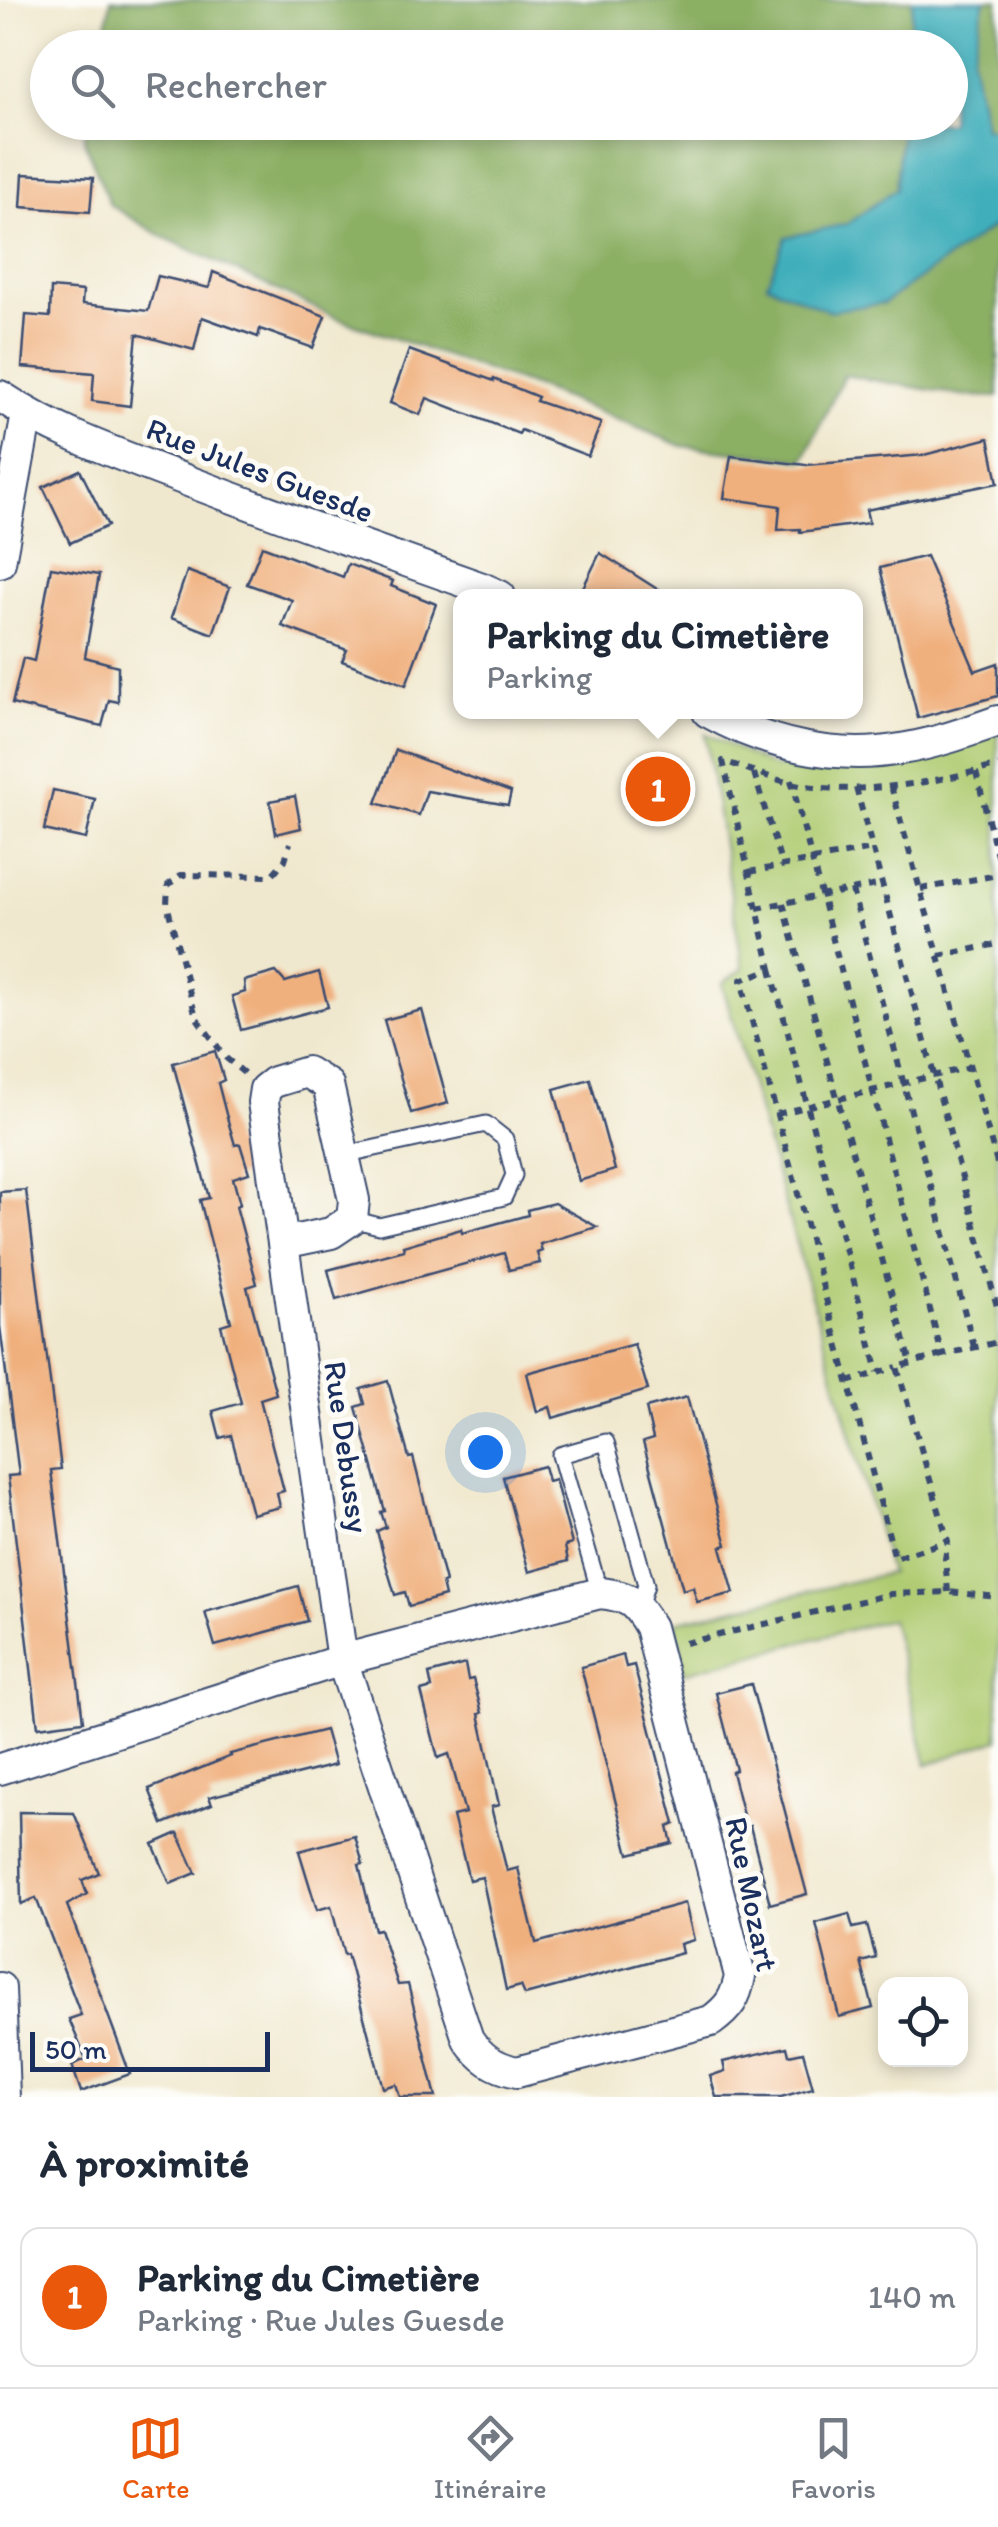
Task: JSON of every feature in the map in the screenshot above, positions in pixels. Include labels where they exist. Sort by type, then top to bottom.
[{"type":"street","name":"Rue Jules Guesde","points":[[0,396],[27,414],[111,452],[484,589]]},
{"type":"street","points":[[0,562],[27,414]]},
{"type":"street","points":[[725,719],[794,745],[842,753],[900,750],[998,721]]},
{"type":"street","points":[[265,1089],[274,1082],[306,1072],[328,1085],[354,1200],[352,1219],[331,1233],[283,1243]]},
{"type":"street","name":"Rue Debussy","points":[[265,1089],[263,1102],[342,1660]]},
{"type":"street","points":[[0,1770],[342,1660],[600,1593],[620,1595],[639,1607]]},
{"type":"street","name":"Rue Mozart","points":[[342,1660],[468,2039],[480,2056],[498,2068],[517,2072],[711,2021],[728,2010],[736,1996],[740,1976],[656,1648],[639,1607]]},
{"type":"street","points":[[0,1988],[4,2097]]},
{"type":"lane","points":[[343,1155],[486,1124],[505,1139],[514,1175],[504,1197],[379,1226],[352,1219]]},
{"type":"lane","points":[[600,1593],[560,1455],[606,1442],[646,1586],[639,1607]]},
{"type":"path","points":[[794,745],[788,768],[942,1355]]},
{"type":"path","points":[[878,1372],[770,969],[723,761],[792,783],[842,789],[891,786],[998,765]]},
{"type":"path","points":[[754,771],[782,866]]},
{"type":"path","points":[[976,772],[998,860]]},
{"type":"path","points":[[891,786],[998,1167]]},
{"type":"path","points":[[856,788],[998,1310]]},
{"type":"path","points":[[265,1089],[226,1058],[196,1017],[168,904],[168,885],[182,875],[270,876],[285,860],[290,844]]},
{"type":"path","points":[[748,872],[872,850]]},
{"type":"path","points":[[920,890],[998,875]]},
{"type":"path","points":[[757,908],[882,884]]},
{"type":"path","points":[[852,890],[974,1348]]},
{"type":"path","points":[[783,903],[911,1363]]},
{"type":"path","points":[[939,956],[998,944]]},
{"type":"path","points":[[770,969],[741,980],[895,1558],[948,1541]]},
{"type":"path","points":[[776,1114],[970,1067]]},
{"type":"path","points":[[848,1382],[998,1342]]},
{"type":"path","points":[[897,1367],[948,1541],[948,1592]]},
{"type":"path","points":[[656,1648],[891,1594],[948,1592],[998,1597]]},
{"type":"green space","points":[[111,0],[913,0],[910,30],[105,30]]},
{"type":"green space","points":[[985,0],[998,0],[998,126],[986,129],[971,57]]},
{"type":"green space","points":[[84,140],[900,140],[896,189],[847,225],[787,237],[884,303],[998,223],[998,397],[965,396],[844,375],[804,460],[682,446],[547,391],[339,319],[163,237],[110,205]]},
{"type":"green space","points":[[998,732],[998,1739],[927,1765],[891,1619],[683,1673],[675,1622],[890,1573],[722,983],[743,969],[705,733],[775,768],[897,762]]},
{"type":"water","points":[[913,0],[985,0],[972,57],[985,129],[998,126],[998,223],[884,303],[828,311],[767,284],[786,237],[847,224],[896,189],[900,140],[968,140],[968,30],[910,30]]},
{"type":"building","points":[[23,174],[93,178],[90,212],[21,207]]},
{"type":"building","points":[[213,272],[325,316],[313,348],[260,329],[258,337],[202,317],[194,350],[137,334],[130,406],[92,401],[94,373],[22,367],[26,315],[50,317],[51,288],[83,291],[82,304],[148,311],[158,276],[209,288]]},
{"type":"building","points":[[409,350],[494,379],[538,397],[536,401],[601,423],[588,456],[427,398],[420,415],[390,403]]},
{"type":"building","points":[[989,438],[998,483],[866,510],[869,523],[800,532],[778,530],[780,506],[724,498],[731,456],[806,465],[924,455]]},
{"type":"building","points":[[80,470],[108,526],[70,543],[43,487]]},
{"type":"building","points":[[262,546],[343,577],[348,564],[393,581],[391,586],[436,604],[406,685],[342,661],[347,650],[282,626],[292,600],[247,584]]},
{"type":"building","points":[[600,553],[657,589],[582,589]]},
{"type":"building","points":[[926,556],[975,671],[998,663],[998,696],[918,718],[880,568]]},
{"type":"building","points":[[51,567],[99,575],[85,657],[118,666],[118,702],[109,700],[102,726],[12,704],[23,658],[34,661]]},
{"type":"building","points":[[187,571],[230,587],[213,634],[171,618]]},
{"type":"building","points":[[396,750],[511,792],[508,805],[427,791],[419,815],[376,803]]},
{"type":"building","points":[[53,790],[95,799],[86,839],[44,830]]},
{"type":"building","points":[[295,796],[301,828],[276,834],[270,801]]},
{"type":"building","points":[[276,972],[285,982],[319,972],[328,1007],[241,1030],[232,996],[245,992],[244,981]]},
{"type":"building","points":[[422,1010],[448,1103],[411,1113],[384,1020]]},
{"type":"building","points":[[215,1051],[224,1080],[218,1083],[226,1114],[249,1173],[233,1178],[240,1204],[236,1206],[257,1284],[247,1287],[276,1394],[260,1399],[284,1491],[277,1493],[280,1507],[252,1514],[231,1435],[220,1438],[213,1411],[241,1403],[221,1325],[231,1322],[200,1200],[209,1198],[173,1063]]},
{"type":"building","points":[[590,1079],[615,1170],[579,1181],[554,1089]]},
{"type":"building","points":[[26,1190],[61,1469],[51,1470],[83,1721],[38,1727],[8,1476],[19,1475],[0,1326],[0,1192]]},
{"type":"building","points":[[554,1203],[597,1227],[540,1244],[540,1263],[509,1270],[504,1253],[336,1300],[328,1270],[404,1250],[403,1246],[461,1229],[462,1233],[528,1215],[527,1210]]},
{"type":"building","points":[[634,1344],[648,1390],[553,1418],[550,1407],[537,1412],[527,1373]]},
{"type":"building","points":[[388,1381],[409,1458],[413,1457],[445,1582],[445,1596],[409,1606],[405,1592],[395,1595],[377,1531],[386,1527],[381,1512],[385,1511],[356,1407],[365,1404],[361,1389]]},
{"type":"building","points":[[687,1397],[727,1545],[721,1547],[734,1593],[697,1602],[693,1587],[683,1590],[643,1442],[653,1439],[646,1408]]},
{"type":"building","points":[[544,1466],[548,1481],[555,1479],[572,1544],[565,1546],[568,1561],[529,1572],[503,1477]]},
{"type":"building","points":[[298,1586],[307,1621],[215,1646],[205,1612]]},
{"type":"building","points":[[623,1655],[626,1667],[634,1665],[675,1824],[668,1827],[672,1843],[629,1854],[581,1667]]},
{"type":"building","points":[[465,1664],[482,1713],[479,1714],[499,1805],[491,1807],[507,1871],[518,1868],[536,1943],[685,1903],[694,1940],[680,1944],[682,1953],[525,1995],[521,1986],[506,1990],[482,1877],[469,1880],[453,1816],[465,1813],[449,1754],[438,1758],[421,1691],[432,1688],[429,1674]]},
{"type":"building","points":[[751,1684],[807,1894],[770,1904],[750,1826],[746,1827],[716,1693]]},
{"type":"building","points":[[325,1730],[335,1765],[209,1797],[212,1804],[163,1824],[149,1789],[230,1754]]},
{"type":"building","points":[[19,1812],[74,1813],[99,1873],[82,1880],[87,1894],[67,1905],[130,2074],[81,2092],[72,2065],[86,2059],[69,2019],[81,2015],[36,1898],[21,1904]]},
{"type":"building","points":[[178,1833],[196,1873],[170,1884],[153,1844]]},
{"type":"building","points":[[355,1836],[375,1930],[380,1929],[398,1985],[408,1984],[436,2097],[400,2097],[396,2084],[383,2088],[331,1906],[317,1910],[299,1851]]},
{"type":"building","points":[[849,1914],[853,1928],[867,1925],[876,1958],[861,1962],[873,2008],[839,2017],[816,1923]]},
{"type":"building","points":[[787,2047],[789,2055],[803,2052],[813,2088],[781,2097],[716,2097],[710,2076],[725,2071],[723,2062]]},
{"type":"place","name":"Parking du Cimetière","points":[[658,789]]}]
